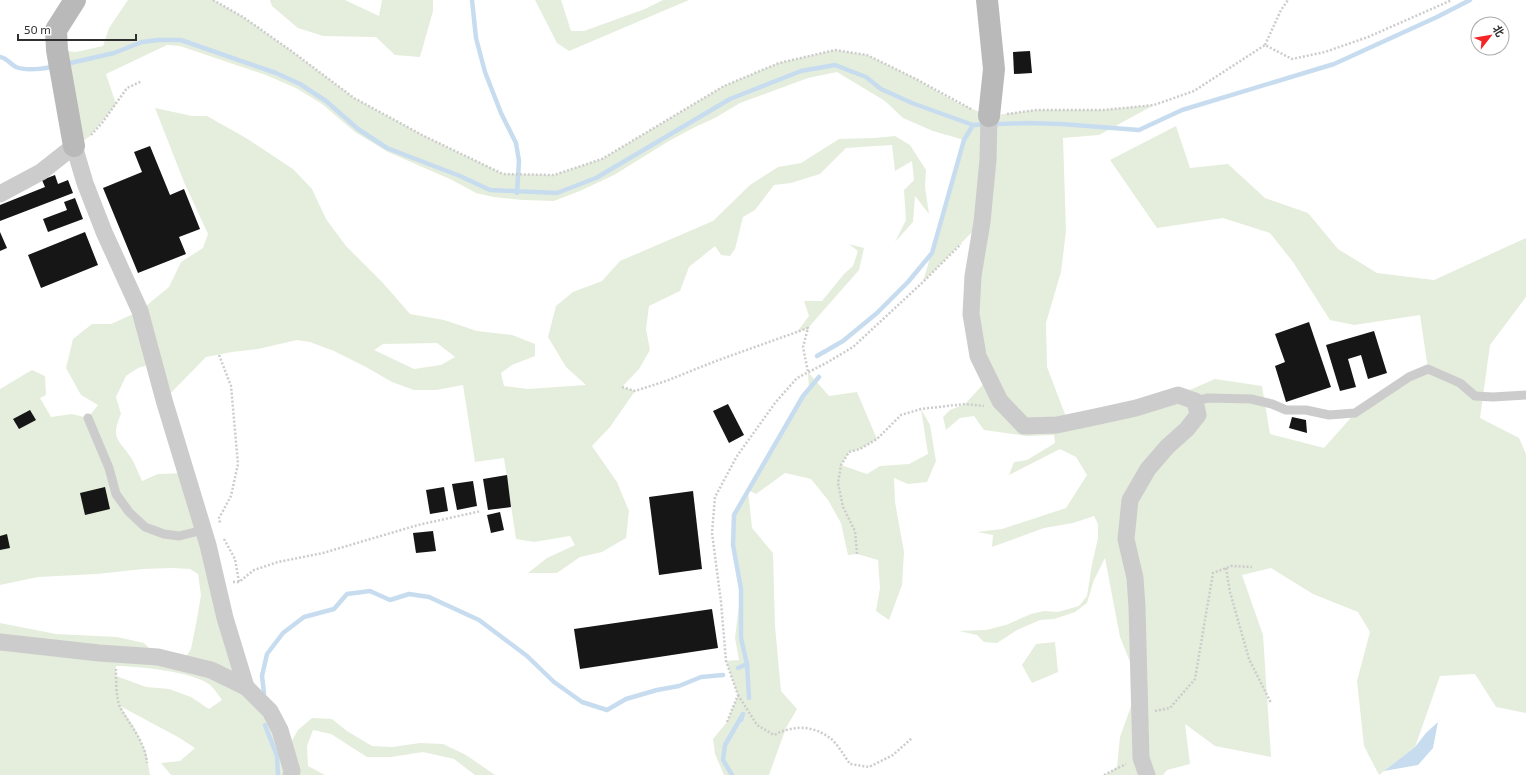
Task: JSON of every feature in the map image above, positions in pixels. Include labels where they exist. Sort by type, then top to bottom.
[{"type":"street","points":[[74,0],[56,30],[57,50],[74,146],[85,183],[104,232],[140,311],[164,400],[203,530],[225,618],[246,687]]},
{"type":"street","points":[[987,0],[994,69],[989,123],[988,160],[982,222],[973,276],[971,314],[978,356],[1000,401],[1024,426],[1057,425],[1136,408],[1178,395],[1195,401],[1198,415],[1187,429],[1167,447],[1148,469],[1130,500],[1126,539],[1135,578],[1139,654],[1141,758],[1147,775]]},
{"type":"street","points":[[0,194],[41,172],[74,146]]},
{"type":"street","points":[[0,642],[158,658],[211,670],[246,687],[270,711],[280,730],[292,771],[291,775]]},
{"type":"lane","points":[[1195,401],[1208,398],[1251,399],[1272,404],[1286,410],[1306,410],[1329,415],[1355,413],[1409,377],[1428,369],[1460,383],[1475,396],[1493,397],[1526,395]]},
{"type":"lane","points":[[88,418],[109,468],[116,494],[129,512],[145,527],[164,534],[179,536],[203,530]]},
{"type":"path","points":[[213,0],[248,21],[290,50],[354,98],[424,136],[503,174],[554,175],[602,159],[724,86],[779,63],[835,50],[867,55],[989,123],[1036,110],[1103,110],[1154,106],[1194,91],[1265,46],[1281,10],[1288,0]]},
{"type":"path","points":[[1265,46],[1292,59],[1325,52],[1368,37],[1452,0]]},
{"type":"path","points":[[74,146],[89,137],[102,123],[127,88],[142,81]]},
{"type":"path","points":[[912,738],[893,755],[869,767],[850,764],[831,739],[812,728],[786,728],[774,735],[757,725],[738,695],[726,661],[721,602],[712,533],[715,497],[737,456],[775,403],[797,378],[853,347],[924,282],[963,242]]},
{"type":"path","points":[[622,387],[635,391],[666,381],[716,361],[808,328],[803,347],[808,372]]},
{"type":"path","points":[[218,355],[232,386],[238,464],[231,496],[219,518],[220,528]]},
{"type":"path","points":[[857,554],[855,531],[842,507],[838,483],[841,465],[849,452],[860,449],[877,439],[901,415],[920,409],[965,404],[988,408]]},
{"type":"path","points":[[217,584],[239,582],[254,570],[278,562],[323,553],[418,525],[481,511]]},
{"type":"path","points":[[221,534],[235,559],[239,582]]},
{"type":"path","points":[[1139,715],[1170,708],[1195,679],[1213,573],[1231,566],[1252,567]]},
{"type":"path","points":[[1226,568],[1230,592],[1249,659],[1271,703]]},
{"type":"path","points":[[117,655],[116,682],[119,705],[134,727],[146,752],[148,763]]},
{"type":"path","points":[[727,722],[738,695]]},
{"type":"path","points":[[1104,775],[1117,767],[1141,758]]},
{"type":"green space","points":[[128,0],[213,0],[243,17],[354,98],[424,136],[503,174],[554,175],[602,159],[724,86],[779,63],[835,50],[867,55],[916,79],[956,102],[989,116],[1036,110],[1103,110],[1154,105],[1099,135],[1063,138],[1066,231],[1061,272],[1046,323],[1047,367],[1068,422],[1178,395],[1215,379],[1262,386],[1270,434],[1324,448],[1355,413],[1428,369],[1420,315],[1354,325],[1330,320],[1293,262],[1270,233],[1223,218],[1157,228],[1110,160],[1176,126],[1190,168],[1228,164],[1265,198],[1308,213],[1338,249],[1377,273],[1434,280],[1526,238],[1526,297],[1490,345],[1480,418],[1519,438],[1526,454],[1526,713],[1496,707],[1475,674],[1440,676],[1415,747],[1379,775],[1364,746],[1357,681],[1370,632],[1358,612],[1313,594],[1271,568],[1242,575],[1263,635],[1271,757],[1215,746],[1185,724],[1190,764],[1167,770],[1163,775],[1105,775],[1117,767],[1120,737],[1139,684],[1120,637],[1105,558],[1094,580],[1087,603],[1075,612],[1054,619],[1040,620],[1017,630],[997,643],[984,642],[977,635],[959,631],[986,630],[1006,625],[1031,614],[1044,611],[1058,612],[1079,606],[1087,596],[1098,538],[1098,524],[1094,516],[1073,523],[1044,528],[992,547],[993,535],[977,532],[1002,529],[1066,508],[1087,475],[1076,457],[1060,449],[1009,475],[1014,462],[1027,460],[1055,443],[1054,435],[1027,436],[984,430],[974,416],[960,418],[946,430],[943,417],[950,410],[965,404],[989,378],[978,356],[981,223],[923,282],[964,140],[933,131],[903,118],[885,101],[837,72],[808,78],[740,103],[715,118],[669,141],[614,175],[580,191],[554,201],[523,200],[494,197],[476,193],[452,180],[388,152],[355,132],[322,104],[296,88],[266,75],[180,46],[167,45],[106,74],[116,104],[89,137],[74,146],[57,50],[76,52],[103,46],[109,28]]},
{"type":"green space","points":[[270,0],[345,0],[379,16],[382,0],[433,0],[433,11],[420,57],[395,55],[376,37],[323,36],[298,28],[272,6]]},
{"type":"green space","points":[[535,0],[561,0],[571,31],[584,31],[645,9],[663,0],[689,0],[569,51],[557,43]]},
{"type":"green space","points":[[155,108],[192,116],[207,116],[246,138],[293,169],[312,189],[326,219],[346,246],[383,283],[410,314],[444,320],[477,331],[512,335],[535,344],[535,356],[512,365],[501,373],[504,386],[528,389],[586,385],[566,367],[548,337],[556,306],[573,292],[602,281],[620,261],[713,221],[750,185],[778,167],[801,163],[839,139],[895,136],[910,145],[926,170],[925,187],[929,214],[915,196],[913,222],[895,242],[906,220],[904,190],[914,180],[912,161],[895,171],[892,145],[846,148],[820,174],[791,183],[774,185],[755,210],[743,217],[735,249],[730,256],[721,255],[715,246],[689,267],[680,291],[649,306],[646,329],[650,350],[639,369],[622,387],[635,391],[610,427],[592,446],[617,482],[629,511],[626,538],[602,552],[580,557],[557,573],[528,573],[547,558],[575,545],[570,536],[534,542],[516,539],[504,458],[475,462],[463,385],[436,390],[414,390],[392,382],[334,351],[310,342],[297,340],[258,349],[206,357],[164,400],[154,363],[138,368],[126,376],[116,397],[121,414],[116,435],[133,461],[142,481],[158,474],[185,473],[246,687],[286,751],[298,730],[312,718],[332,719],[347,731],[372,746],[392,747],[420,743],[443,744],[466,755],[495,775],[475,775],[454,759],[423,752],[391,757],[367,757],[331,734],[313,730],[307,746],[308,766],[325,775],[171,775],[161,763],[180,761],[195,748],[178,737],[120,706],[134,727],[146,752],[150,775],[0,775],[0,623],[56,634],[117,637],[144,643],[158,657],[182,663],[191,649],[201,595],[198,574],[190,569],[143,569],[97,574],[38,577],[0,585],[0,389],[32,370],[45,376],[46,395],[40,398],[51,417],[72,414],[88,418],[98,405],[81,395],[66,368],[73,339],[92,324],[111,324],[140,311],[169,287],[181,262],[203,248],[208,234],[184,182]],"holes":[[[437,343],[455,357],[441,365],[414,369],[374,350],[383,344]],[[116,666],[137,667],[179,673],[203,680],[215,690],[222,700],[209,709],[191,697],[169,689],[146,687],[116,676]]]},
{"type":"green space","points":[[849,244],[864,248],[859,270],[808,328],[797,332],[809,316],[804,301],[822,301],[844,274],[853,266],[858,251]]},
{"type":"green space","points":[[808,372],[829,396],[857,392],[877,439],[860,449],[849,452],[841,465],[867,474],[880,466],[909,464],[928,454],[921,409],[930,425],[936,461],[927,482],[908,484],[894,478],[895,502],[904,552],[902,585],[889,620],[876,611],[880,588],[878,560],[857,554],[848,555],[841,523],[828,500],[811,479],[785,473],[756,494],[748,490],[809,388]]},
{"type":"green space","points":[[748,491],[752,528],[773,553],[775,626],[781,691],[797,709],[786,728],[769,775],[724,775],[715,754],[713,739],[727,722],[738,695],[726,661],[739,660],[735,638],[741,589],[733,545],[734,515]]},
{"type":"green space","points":[[1055,642],[1058,672],[1032,683],[1022,665],[1036,644]]},
{"type":"water","points":[[1438,722],[1433,748],[1418,765],[1384,771],[1415,747],[1426,733]]},
{"type":"building","points":[[1030,51],[1032,73],[1014,74],[1013,52]]},
{"type":"building","points":[[150,146],[170,195],[184,189],[200,229],[179,237],[186,254],[138,273],[103,188],[142,172],[134,152]]},
{"type":"building","points":[[55,175],[58,184],[68,180],[73,193],[0,221],[0,205],[45,187],[42,180]]},
{"type":"building","points":[[75,198],[83,219],[48,232],[43,219],[67,210],[64,202]]},
{"type":"building","points":[[0,232],[7,248],[0,251]]},
{"type":"building","points":[[85,232],[98,265],[41,288],[28,255]]},
{"type":"building","points":[[1309,322],[1331,387],[1286,402],[1275,366],[1285,362],[1275,334]]},
{"type":"building","points":[[1374,331],[1387,373],[1368,379],[1361,355],[1348,359],[1356,387],[1340,391],[1326,345]]},
{"type":"building","points":[[728,404],[744,435],[729,443],[713,411]]},
{"type":"building","points":[[30,410],[36,420],[19,429],[13,419]]},
{"type":"building","points":[[1292,417],[1306,420],[1307,433],[1289,428]]},
{"type":"building","points":[[507,475],[511,507],[488,510],[483,479]]},
{"type":"building","points":[[473,481],[477,506],[457,510],[452,484]]},
{"type":"building","points":[[105,487],[110,509],[85,515],[80,493]]},
{"type":"building","points":[[444,487],[448,511],[430,514],[426,490]]},
{"type":"building","points":[[693,491],[702,569],[659,575],[649,497]]},
{"type":"building","points":[[500,512],[504,530],[491,533],[487,515]]},
{"type":"building","points":[[433,531],[436,551],[416,553],[413,533]]},
{"type":"building","points":[[7,534],[10,548],[0,550],[0,536]]},
{"type":"building","points":[[712,609],[718,648],[580,669],[574,629]]},
{"type":"waterway","points":[[472,0],[476,38],[485,72],[501,113],[516,143],[519,161],[517,193]]},
{"type":"waterway","points":[[66,64],[114,53],[142,42],[181,40],[276,73],[300,84],[326,101],[358,129],[387,148],[460,176],[490,190],[557,193],[596,178],[730,99],[801,71],[835,65],[866,77],[881,89],[912,103],[973,125],[1027,123],[1061,124],[1139,130],[1182,110],[1334,64],[1437,17],[1470,0]]},
{"type":"waterway","points":[[0,57],[14,66],[24,69],[55,66]]},
{"type":"waterway","points":[[817,356],[843,341],[877,313],[908,282],[932,253],[964,140],[973,125]]},
{"type":"waterway","points":[[749,698],[747,664],[741,638],[741,589],[733,545],[734,515],[803,396],[819,377]]},
{"type":"waterway","points":[[264,693],[262,676],[267,654],[283,633],[304,617],[334,609],[347,594],[370,591],[390,600],[409,594],[429,597],[479,620],[527,656],[554,682],[582,702],[607,710],[626,699],[657,690],[679,686],[701,677],[723,675]]},
{"type":"waterway","points":[[738,668],[747,664]]},
{"type":"waterway","points":[[732,775],[723,760],[725,745],[743,714],[741,720]]},
{"type":"waterway","points":[[265,725],[277,756],[278,775]]}]
